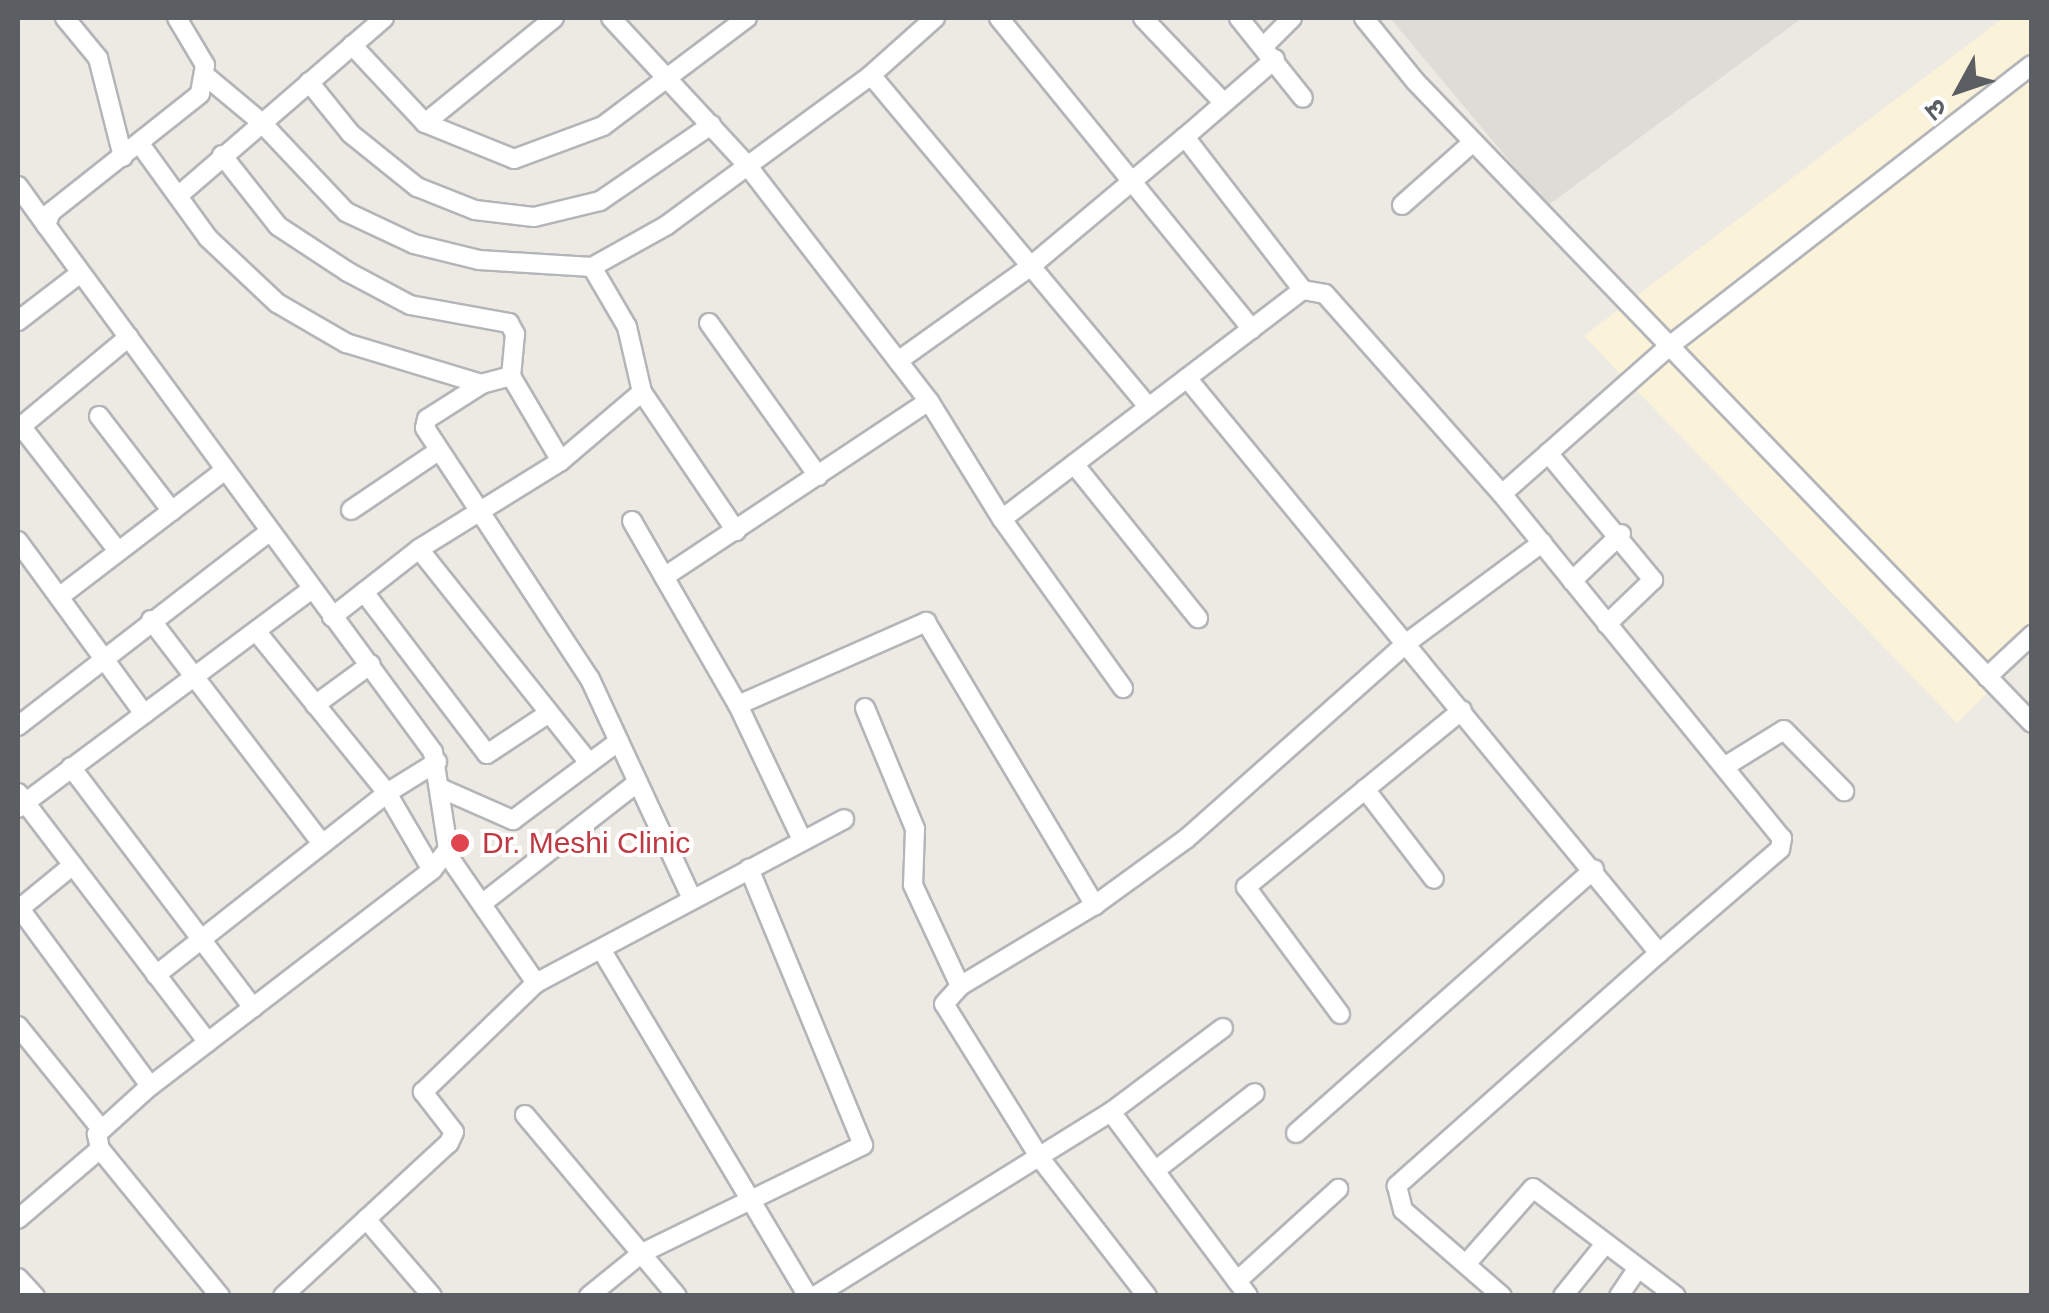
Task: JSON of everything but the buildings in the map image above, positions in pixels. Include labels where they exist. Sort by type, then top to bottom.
[{"type":"street","points":[[65,18],[98,58],[123,157]]},
{"type":"street","points":[[178,196],[384,18]]},
{"type":"street","points":[[425,123],[554,18]]},
{"type":"street","points":[[611,18],[747,165],[898,361],[929,402],[1002,519],[1123,688]]},
{"type":"street","points":[[352,44],[425,123],[495,155],[528,157],[582,138],[747,18]]},
{"type":"street","points":[[183,20],[207,76],[262,122],[346,212],[414,244],[478,260],[592,268],[667,224],[870,75],[935,18]]},
{"type":"street","points":[[999,18],[1252,329]]},
{"type":"street","points":[[1142,18],[1224,104]]},
{"type":"street","points":[[1239,18],[1303,98]]},
{"type":"street","points":[[898,361],[1031,266],[1224,104],[1270,52],[1292,18]]},
{"type":"street","points":[[1364,18],[1473,142],[1668,348],[2032,723]]},
{"type":"street","points":[[1502,494],[1668,348],[2032,64]]},
{"type":"street","points":[[870,75],[1149,407]]},
{"type":"street","points":[[46,225],[51,212],[200,94],[207,76]]},
{"type":"street","points":[[308,82],[351,134],[416,186],[475,210],[534,217],[600,202],[711,124]]},
{"type":"street","points":[[1185,137],[1303,290],[1325,294],[1502,494],[1724,767],[1782,845],[1397,1186],[1397,1202],[1502,1296]]},
{"type":"street","points":[[1402,205],[1473,142]]},
{"type":"street","points":[[140,144],[249,280],[293,313],[346,343],[482,384]]},
{"type":"street","points":[[222,155],[278,226],[348,272],[410,305],[509,323],[515,334],[511,376],[560,460]]},
{"type":"street","points":[[18,186],[78,275],[129,338],[310,590],[370,664],[437,762],[447,854],[484,902],[536,983]]},
{"type":"street","points":[[18,222],[34,208]]},
{"type":"street","points":[[592,268],[626,326],[642,392],[736,530]]},
{"type":"street","points":[[18,322],[78,275]]},
{"type":"street","points":[[1002,519],[1303,290]]},
{"type":"street","points":[[709,323],[818,476]]},
{"type":"street","points":[[118,551],[19,427],[129,338]]},
{"type":"street","points":[[511,376],[482,384],[426,418],[438,451],[478,516],[590,679],[692,899]]},
{"type":"street","points":[[1187,378],[1408,642],[1659,953]]},
{"type":"street","points":[[332,617],[420,549],[478,516],[560,460],[642,392]]},
{"type":"street","points":[[664,577],[929,402]]},
{"type":"street","points":[[98,416],[172,510]]},
{"type":"street","points":[[350,510],[438,451]]},
{"type":"street","points":[[1548,453],[1621,534],[1654,583],[1607,624]]},
{"type":"street","points":[[1074,464],[1198,618]]},
{"type":"street","points":[[58,597],[224,470]]},
{"type":"street","points":[[632,521],[738,705],[802,840]]},
{"type":"street","points":[[18,726],[102,656],[269,532]]},
{"type":"street","points":[[1572,580],[1621,534]]},
{"type":"street","points":[[18,541],[144,714]]},
{"type":"street","points":[[1146,1296],[1040,1158],[947,1016],[944,1004],[960,986],[1096,905],[1186,839],[1408,642],[1542,543]]},
{"type":"street","points":[[420,549],[588,763]]},
{"type":"street","points":[[208,1042],[20,801],[71,768],[310,590]]},
{"type":"street","points":[[364,592],[487,754],[549,713]]},
{"type":"street","points":[[150,620],[322,844]]},
{"type":"street","points":[[738,705],[926,622],[1096,905]]},
{"type":"street","points":[[256,631],[386,793],[432,870]]},
{"type":"street","points":[[1987,677],[2032,635]]},
{"type":"street","points":[[315,704],[370,664]]},
{"type":"street","points":[[865,708],[915,830],[913,885],[960,986]]},
{"type":"street","points":[[1340,1014],[1246,891],[1462,710]]},
{"type":"street","points":[[1724,767],[1784,730],[1844,791]]},
{"type":"street","points":[[440,788],[514,820],[619,741]]},
{"type":"street","points":[[156,975],[386,793],[437,762]]},
{"type":"street","points":[[71,768],[204,936],[253,1008]]},
{"type":"street","points":[[484,902],[638,782]]},
{"type":"street","points":[[1365,789],[1434,880]]},
{"type":"street","points":[[283,1296],[452,1139],[424,1090],[536,983],[844,818]]},
{"type":"street","points":[[100,1129],[150,1086],[432,870],[447,854]]},
{"type":"street","points":[[73,865],[18,908],[150,1086]]},
{"type":"street","points":[[588,1296],[642,1252],[857,1152],[864,1141],[748,869]]},
{"type":"street","points":[[1296,1133],[1594,869]]},
{"type":"street","points":[[601,949],[812,1296],[1111,1112],[1222,1028]]},
{"type":"street","points":[[18,1026],[100,1129],[100,1149],[220,1296]]},
{"type":"street","points":[[1156,1170],[1255,1093]]},
{"type":"street","points":[[1111,1112],[1242,1288],[1338,1189]]},
{"type":"street","points":[[525,1116],[677,1296]]},
{"type":"street","points":[[18,1218],[100,1149]]},
{"type":"street","points":[[1466,1264],[1533,1188],[1676,1296]]},
{"type":"street","points":[[366,1219],[432,1296]]},
{"type":"street","points":[[1563,1296],[1605,1244]]},
{"type":"street","points":[[1619,1296],[1638,1268]]},
{"type":"street","points":[[18,1278],[35,1296]]},
{"type":"shaded area","points":[[1390,18],[1802,18],[1547,206]]},
{"type":"shaded area","points":[[2003,18],[2031,18],[2031,649],[1957,723],[1584,336]]},
{"type":"place","name":"Dr. Meshi Clinic","points":[[460,843]]}]
